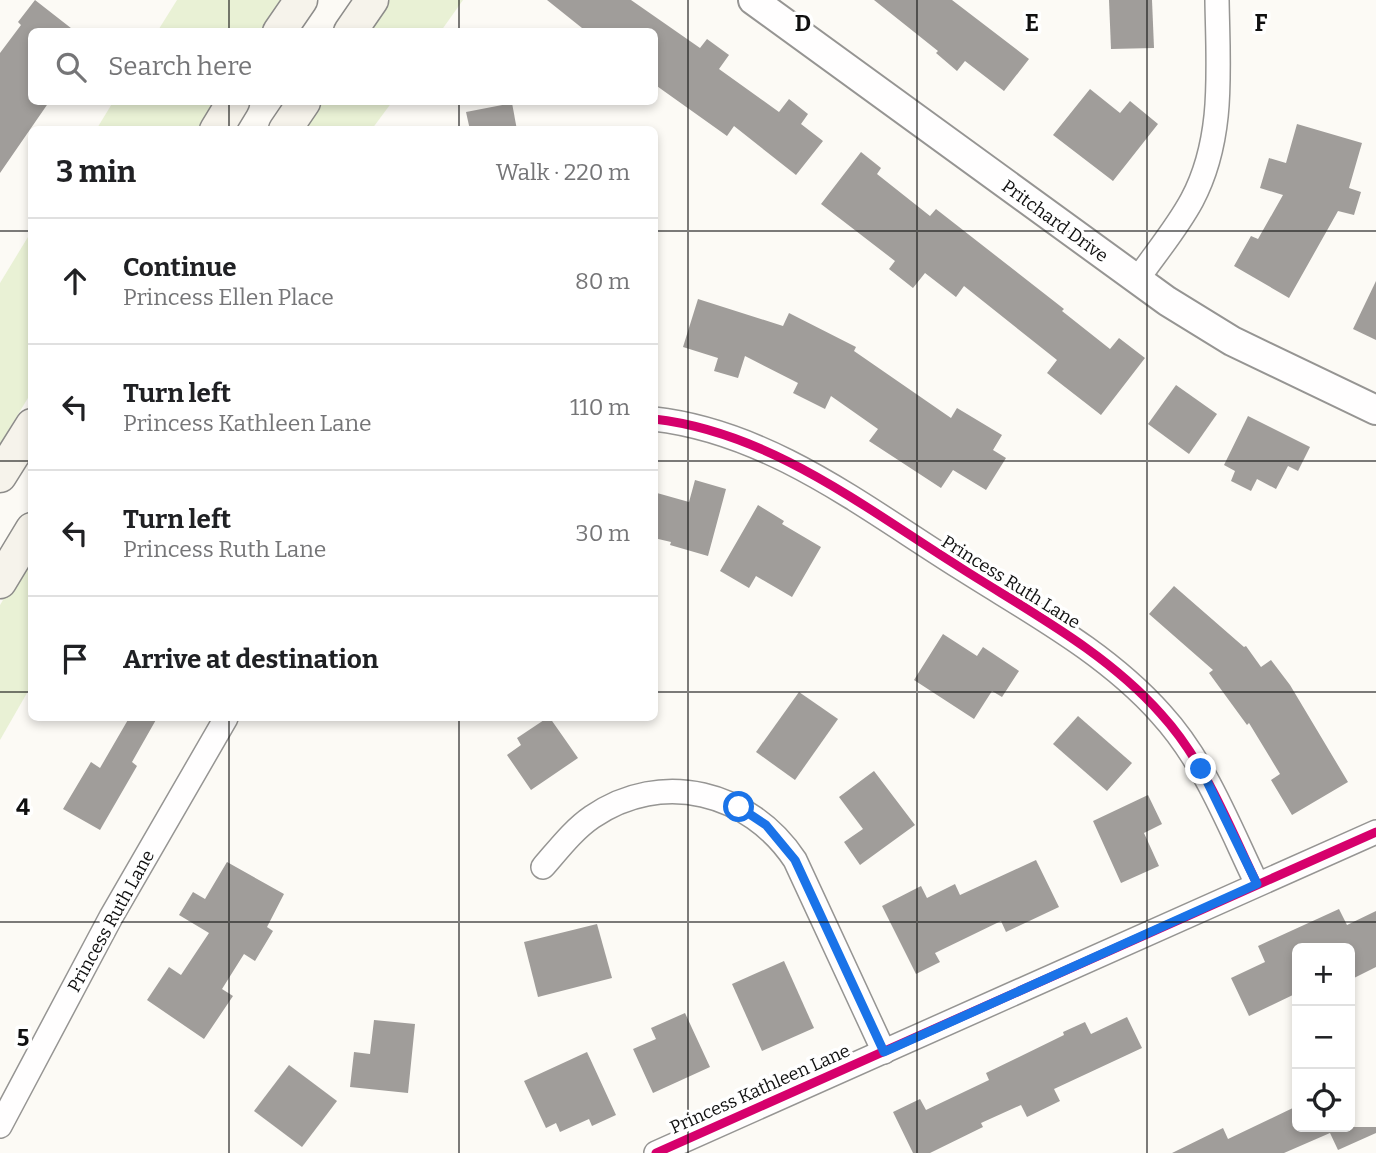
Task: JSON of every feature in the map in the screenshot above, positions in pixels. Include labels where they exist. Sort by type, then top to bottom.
[{"type":"main road","points":[[282,28],[301,0]]},
{"type":"main road","points":[[353,28],[372,0]]},
{"type":"main road","points":[[218,126],[231,105]]},
{"type":"main road","points":[[288,126],[302,105]]},
{"type":"main road","points":[[0,476],[28,431]]},
{"type":"main road","points":[[0,582],[28,536]]},
{"type":"street","name":"Pritchard Drive","points":[[753,0],[1200,323],[1376,410]]},
{"type":"street","points":[[1137,279],[1191,200],[1208,158],[1218,106],[1217,0]]},
{"type":"street","name":"Princess Ruth Lane","points":[[658,420],[731,435],[800,467],[1060,631],[1109,666],[1147,699],[1188,749],[1216,798],[1257,884]]},
{"type":"street","name":"Princess Ruth Lane","points":[[0,1126],[111,917],[224,721]]},
{"type":"street","points":[[543,867],[590,818],[602,810],[633,798],[685,792],[722,800],[739,807],[766,825],[795,860],[884,1052]]},
{"type":"street","name":"Princess Kathleen Lane","points":[[656,1153],[1376,832]]},
{"type":"green space","points":[[177,0],[286,0],[266,28],[160,28]]},
{"type":"green space","points":[[388,0],[463,0],[443,28],[369,28]]},
{"type":"green space","points":[[111,105],[215,105],[201,126],[98,126]]},
{"type":"green space","points":[[317,105],[390,105],[374,126],[303,126]]},
{"type":"green space","points":[[28,237],[28,398],[0,444],[0,283]]},
{"type":"green space","points":[[28,558],[28,691],[0,740],[0,605]]},
{"type":"building","points":[[35,0],[71,28],[28,28],[28,105],[47,105],[32,126],[28,126],[28,132],[0,173],[0,53],[21,25],[18,22]]},
{"type":"building","points":[[547,0],[631,0],[700,48],[707,39],[729,55],[719,69],[779,112],[789,99],[808,114],[801,124],[823,141],[796,175],[734,126],[727,136],[658,87],[658,28],[582,28]]},
{"type":"building","points":[[874,0],[952,0],[1029,59],[1004,91],[965,61],[957,71],[936,53],[938,51]]},
{"type":"building","points":[[1109,0],[1152,0],[1154,48],[1111,49]]},
{"type":"building","points":[[1090,89],[1120,113],[1130,101],[1158,124],[1113,181],[1053,135]]},
{"type":"building","points":[[512,105],[516,126],[469,126],[466,112]]},
{"type":"building","points":[[1297,124],[1362,143],[1349,188],[1361,192],[1354,215],[1338,211],[1289,298],[1234,266],[1251,236],[1258,239],[1283,195],[1260,188],[1269,158],[1286,163]]},
{"type":"building","points":[[861,152],[881,168],[877,174],[930,216],[936,209],[1064,309],[1062,311],[1110,349],[1119,338],[1145,358],[1101,415],[1047,373],[1057,360],[964,286],[956,297],[925,273],[913,288],[889,269],[895,261],[821,204]]},
{"type":"building","points":[[1376,281],[1376,340],[1353,329]]},
{"type":"building","points":[[698,299],[783,326],[789,313],[856,347],[854,351],[951,418],[957,408],[1002,435],[993,450],[1006,458],[986,490],[953,470],[941,488],[869,441],[878,429],[831,396],[825,409],[793,393],[798,383],[745,356],[738,378],[714,371],[718,358],[683,347]]},
{"type":"building","points":[[1176,385],[1217,414],[1189,454],[1148,424]]},
{"type":"building","points":[[1248,416],[1310,447],[1298,471],[1288,466],[1276,489],[1257,479],[1251,491],[1231,481],[1235,471],[1224,465]]},
{"type":"building","points":[[695,480],[726,489],[708,556],[658,539],[658,493],[689,502]]},
{"type":"building","points":[[758,505],[784,521],[782,524],[821,547],[792,597],[756,576],[749,588],[720,571]]},
{"type":"building","points":[[1174,586],[1246,646],[1261,667],[1271,660],[1290,685],[1348,782],[1292,815],[1271,780],[1280,774],[1249,723],[1247,725],[1209,673],[1213,670],[1149,614]]},
{"type":"building","points":[[943,634],[977,656],[983,647],[1019,671],[1002,697],[992,691],[974,719],[914,680]]},
{"type":"building","points":[[799,692],[838,719],[795,780],[756,752]]},
{"type":"building","points":[[1078,716],[1132,763],[1107,791],[1053,744]]},
{"type":"building","points":[[127,721],[155,721],[132,762],[137,766],[100,830],[63,809],[91,762],[100,768]]},
{"type":"building","points":[[542,721],[552,721],[578,758],[531,790],[507,755],[521,745],[517,738]]},
{"type":"building","points":[[874,771],[915,825],[860,865],[844,842],[863,829],[839,797]]},
{"type":"building","points":[[1148,795],[1162,824],[1144,833],[1159,866],[1121,883],[1093,821]]},
{"type":"building","points":[[1036,860],[1059,907],[1006,932],[1001,921],[935,953],[940,962],[916,974],[882,906],[921,886],[927,898],[955,884],[960,895]]},
{"type":"building","points":[[227,862],[284,894],[267,927],[273,931],[255,961],[244,954],[222,989],[233,996],[204,1039],[147,1000],[169,967],[181,975],[209,933],[179,915],[193,892],[205,899]]},
{"type":"building","points":[[1339,909],[1347,925],[1376,911],[1376,967],[1355,978],[1355,943],[1292,943],[1292,995],[1249,1016],[1231,978],[1265,962],[1258,946]]},
{"type":"building","points":[[597,924],[612,978],[538,997],[524,942]]},
{"type":"building","points":[[784,961],[814,1028],[762,1051],[732,984]]},
{"type":"building","points":[[685,1013],[710,1067],[653,1093],[633,1049],[656,1039],[651,1028]]},
{"type":"building","points":[[1127,1017],[1142,1048],[1054,1089],[1060,1101],[1027,1117],[1021,1105],[981,1123],[983,1127],[930,1153],[913,1153],[893,1112],[920,1099],[926,1110],[989,1080],[986,1073],[1085,1022],[1091,1034]]},
{"type":"building","points":[[374,1020],[415,1024],[408,1093],[350,1087],[354,1052],[370,1054]]},
{"type":"building","points":[[587,1052],[616,1115],[592,1126],[589,1119],[560,1132],[556,1123],[546,1128],[524,1081]]},
{"type":"building","points":[[289,1065],[337,1101],[302,1147],[254,1111]]},
{"type":"building","points":[[1292,1108],[1292,1132],[1355,1132],[1355,1127],[1376,1127],[1376,1133],[1338,1150],[1330,1133],[1284,1153],[1172,1153],[1223,1128],[1228,1139]]},
{"type":"cycle path","points":[[658,420],[697,427],[737,439],[815,476],[1092,652],[1139,692],[1177,733],[1215,795],[1257,884]]},
{"type":"cycle path","points":[[656,1153],[1376,832]]},
{"type":"route","points":[[739,807],[766,825],[795,860],[884,1052],[1257,884],[1201,769]]}]
